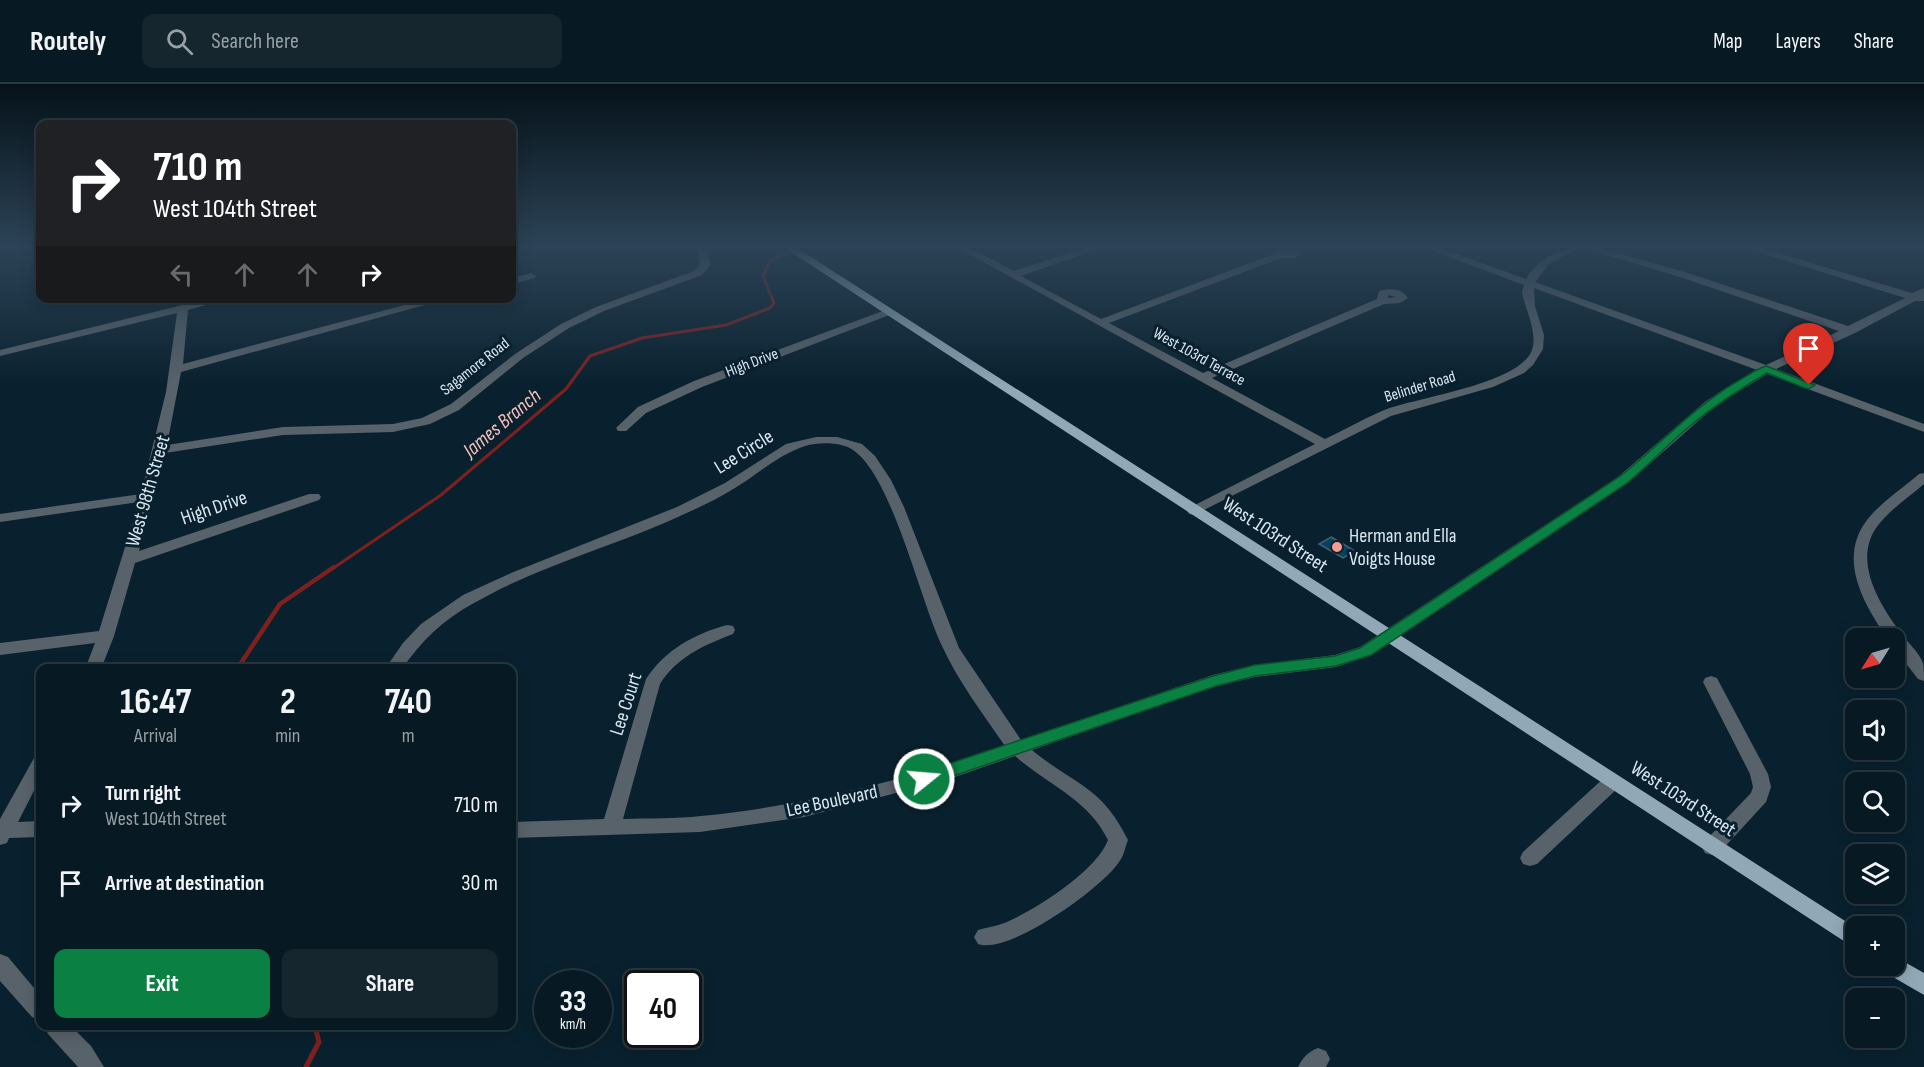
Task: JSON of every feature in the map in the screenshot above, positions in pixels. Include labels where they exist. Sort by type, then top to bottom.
[{"type":"main road","name":"West 103rd Street","points":[[860,294],[1845,933]]},
{"type":"main road","points":[[1905,973],[1924,985]]},
{"type":"street","name":"Sagamore Road","points":[[159,450],[283,431],[393,428],[426,421],[455,407],[519,356],[564,326],[600,309],[641,294]]},
{"type":"street","name":"West 103rd Terrace","points":[[1047,294],[1324,444]]},
{"type":"street","points":[[1100,323],[1177,294]]},
{"type":"street","name":"Belinder Road","points":[[1194,511],[1387,414],[1416,403],[1487,385],[1522,369],[1531,361],[1539,345],[1540,334],[1527,299],[1528,294]]},
{"type":"street","points":[[1554,294],[1924,428]]},
{"type":"street","points":[[1741,294],[1851,331]]},
{"type":"street","name":"Lee Boulevard","points":[[516,830],[700,824],[804,809],[879,792],[1017,749],[1240,674],[1309,666],[1352,657],[1388,637],[1623,480],[1649,460],[1696,415],[1724,394],[1766,369],[1851,331],[1921,296]]},
{"type":"street","points":[[1202,378],[1382,300]]},
{"type":"street","points":[[0,353],[200,303]]},
{"type":"street","points":[[178,369],[426,303]]},
{"type":"street","name":"West 98th Street","points":[[95,664],[106,636],[159,450],[178,369],[183,309]]},
{"type":"street","name":"High Drive","points":[[622,428],[642,410],[698,384],[888,312]]},
{"type":"street","name":"Lee Circle","points":[[397,664],[424,630],[469,597],[668,516],[721,491],[787,448],[806,442],[841,441],[857,447],[873,461],[900,514],[933,610],[950,648],[1017,749]]},
{"type":"street","points":[[1924,477],[1867,530],[1860,556],[1865,584],[1874,605],[1924,675]]},
{"type":"street","points":[[0,518],[146,497]]},
{"type":"street","name":"High Drive","points":[[128,560],[314,497]]},
{"type":"street","name":"Lee Court","points":[[611,828],[652,683],[661,668],[680,652],[727,630]]},
{"type":"street","points":[[0,649],[106,636]]},
{"type":"street","points":[[1711,682],[1760,774],[1762,787],[1759,797],[1712,847]]},
{"type":"street","points":[[985,937],[1012,930],[1078,890],[1112,856],[1118,840],[1109,819],[1085,794],[1017,749]]},
{"type":"street","points":[[1,832],[36,770]]},
{"type":"street","points":[[1530,858],[1612,782]]},
{"type":"street","points":[[1,832],[36,829]]},
{"type":"street","points":[[0,964],[36,1007]]},
{"type":"street","points":[[60,1030],[83,1053],[92,1067]]},
{"type":"building","name":"Herman and Ella Voigts House","points":[[1331,537],[1355,551],[1343,558],[1319,544]]},
{"type":"waterway","name":"James Branch","points":[[332,569],[441,495],[566,389],[590,356],[642,338],[726,325],[770,308],[774,303],[770,294]]},
{"type":"waterway","name":"James Branch","points":[[240,664],[280,604],[334,567]]},
{"type":"waterway","name":"James Branch","points":[[306,1067],[319,1042],[316,1030]]},
{"type":"place","name":"Herman and Ella Voigts House","points":[[1337,547]]},
{"type":"route","points":[[924,779],[1213,681],[1255,671],[1336,661],[1366,651],[1623,480],[1649,460],[1683,425],[1724,394],[1766,369],[1809,385]]}]
